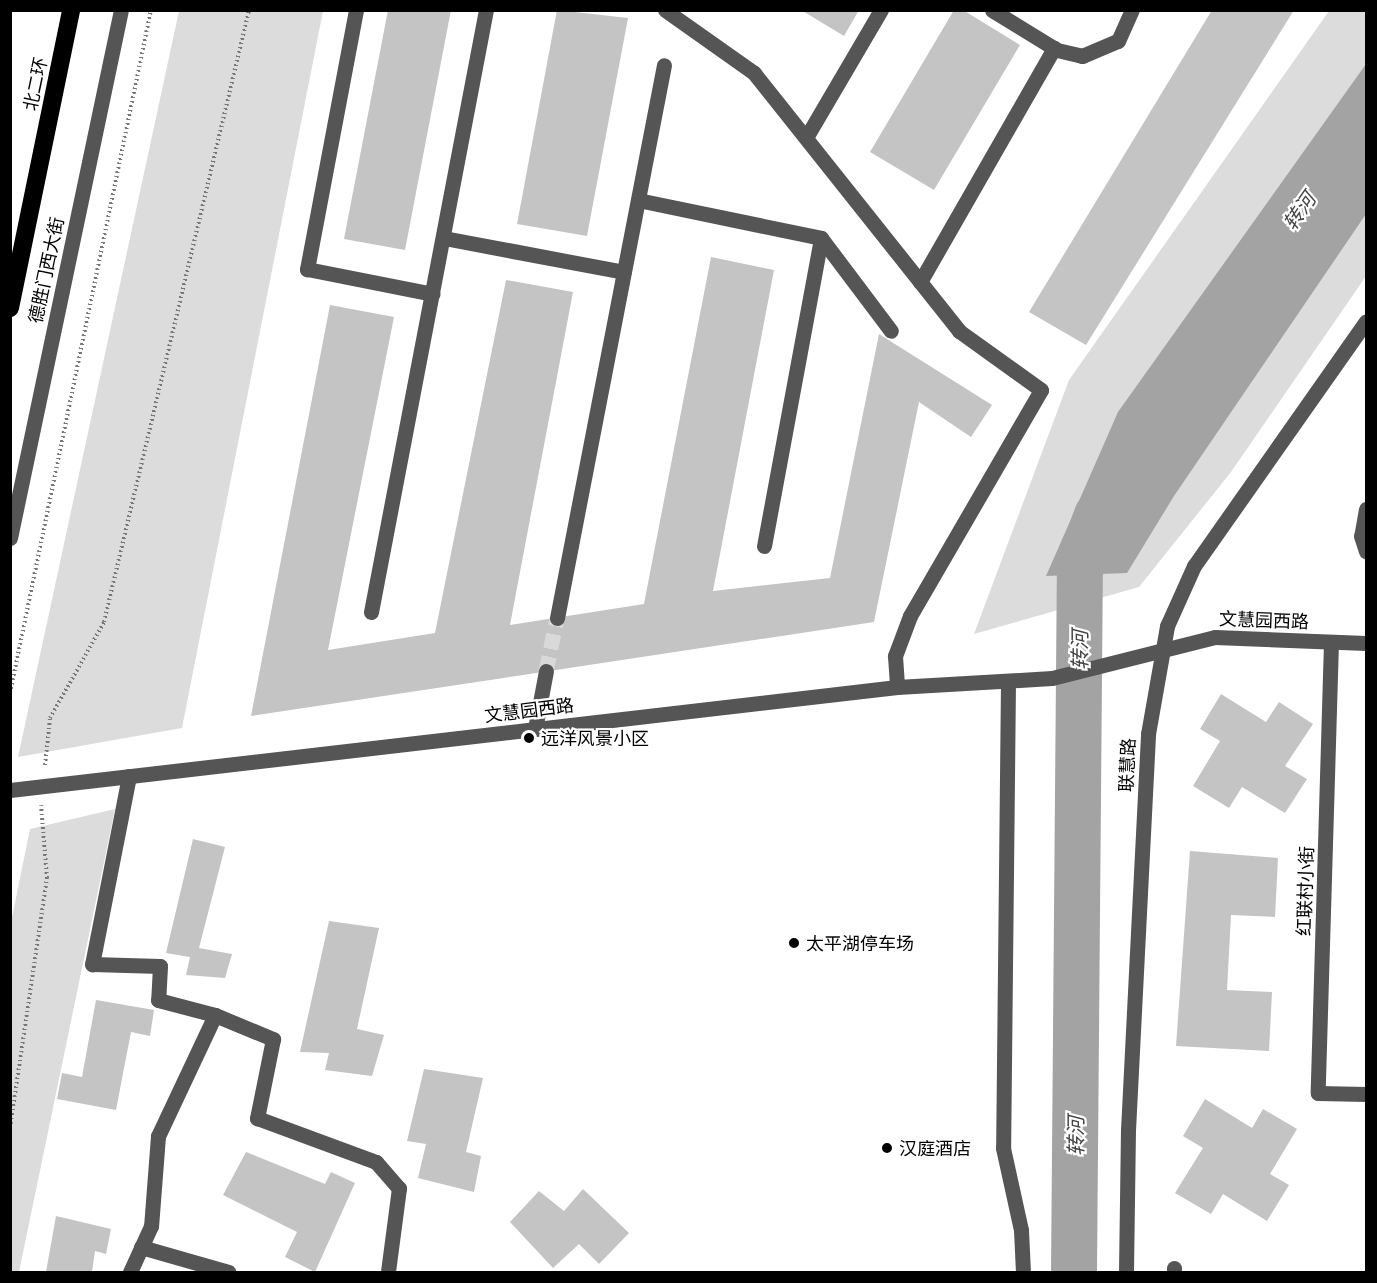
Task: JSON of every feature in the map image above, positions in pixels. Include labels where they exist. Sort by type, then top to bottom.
[{"type":"highway","name":"北二环","points":[[10,308],[71,10]]},
{"type":"street","name":"德胜门西大街","points":[[10,538],[120,10]]},
{"type":"street","points":[[356,10],[307,268],[433,294]]},
{"type":"street","points":[[371,612],[486,10]]},
{"type":"street","points":[[665,10],[745,63],[807,136],[920,282],[974,346],[1041,390],[910,616],[895,656],[897,687]]},
{"type":"street","points":[[807,136],[881,10]]},
{"type":"street","points":[[992,10],[1054,48],[1082,56],[1107,49],[1126,31],[1132,10]]},
{"type":"street","points":[[920,282],[1054,48]]},
{"type":"street","points":[[557,618],[664,65]]},
{"type":"street","points":[[638,200],[821,238],[891,331]]},
{"type":"street","points":[[444,238],[624,272]]},
{"type":"street","points":[[764,546],[821,238]]},
{"type":"street","name":"联慧路","points":[[1126,1272],[1128,1130],[1148,734],[1171,611],[1194,566],[1366,321]]},
{"type":"street","points":[[1366,509],[1361,536],[1366,551]]},
{"type":"street","name":"文慧园西路","points":[[10,790],[897,687],[1052,678],[1109,666],[1215,637],[1366,643]]},
{"type":"street","name":"红联村小街","points":[[1331,642],[1318,1093],[1366,1094]]},
{"type":"street","points":[[535,729],[546,671]]},
{"type":"street","points":[[1008,682],[1003,1148],[1021,1230],[1023,1272]]},
{"type":"street","points":[[129,776],[92,963],[160,966],[159,1000],[215,1015],[273,1039],[256,1118],[376,1162],[399,1188],[388,1272]]},
{"type":"street","points":[[130,1272],[151,1226],[158,1136],[215,1015]]},
{"type":"street","points":[[141,1247],[228,1272]]},
{"type":"path","points":[[10,693],[151,10]]},
{"type":"path","points":[[10,1128],[47,878],[40,814],[50,718],[104,622],[249,10]]},
{"type":"shaded area","points":[[179,11],[323,11],[182,728],[18,757]]},
{"type":"shaded area","points":[[1329,11],[1366,11],[1366,276],[1231,472],[1139,587],[974,634],[1069,380]]},
{"type":"shaded area","points":[[115,809],[19,1272],[11,1272],[10,927],[30,829]]},
{"type":"water","points":[[1366,64],[1366,214],[1174,496],[1127,573],[1046,576],[1118,412]]},
{"type":"building","points":[[388,10],[451,10],[405,250],[344,239]]},
{"type":"building","points":[[557,10],[628,18],[587,236],[517,224]]},
{"type":"building","points":[[801,10],[859,10],[844,36]]},
{"type":"building","points":[[954,10],[963,10],[1020,45],[934,190],[870,152]]},
{"type":"building","points":[[1212,10],[1294,10],[1086,345],[1029,312]]},
{"type":"building","points":[[711,257],[774,270],[713,591],[830,578],[879,334],[992,405],[971,437],[919,402],[874,622],[251,716],[330,305],[394,317],[328,650],[435,633],[506,280],[573,292],[510,625],[644,604]]},
{"type":"building","points":[[1221,694],[1266,722],[1279,702],[1313,724],[1285,766],[1307,779],[1285,813],[1242,787],[1229,808],[1193,786],[1220,741],[1200,729]]},
{"type":"building","points":[[193,839],[225,847],[199,948],[232,954],[225,978],[186,975],[190,957],[166,953]]},
{"type":"building","points":[[1190,851],[1278,858],[1275,917],[1231,915],[1227,990],[1272,992],[1269,1051],[1176,1046]]},
{"type":"building","points":[[329,921],[379,928],[357,1029],[384,1035],[372,1076],[325,1070],[329,1053],[300,1052]]},
{"type":"building","points":[[96,1000],[154,1010],[150,1036],[131,1032],[116,1110],[57,1099],[62,1073],[82,1077]]},
{"type":"building","points":[[424,1069],[483,1078],[466,1152],[481,1156],[474,1192],[418,1178],[426,1144],[407,1141]]},
{"type":"building","points":[[1205,1099],[1252,1128],[1263,1109],[1297,1129],[1270,1174],[1289,1185],[1267,1221],[1223,1194],[1211,1214],[1175,1193],[1203,1148],[1183,1136]]},
{"type":"building","points":[[246,1152],[325,1184],[331,1172],[355,1183],[315,1272],[285,1257],[297,1232],[223,1195]]},
{"type":"building","points":[[583,1189],[629,1233],[599,1264],[579,1244],[553,1268],[510,1222],[539,1191],[564,1211]]},
{"type":"building","points":[[56,1216],[111,1229],[106,1254],[95,1251],[92,1272],[46,1272]]},
{"type":"waterway","name":"转河","points":[[1074,1272],[1080,563],[1097,515]]},
{"type":"tunnel","points":[[546,671],[557,618]]},
{"type":"place","name":"远洋风景小区","points":[[529,738]]},
{"type":"place","name":"太平湖停车场","points":[[794,943]]},
{"type":"place","name":"汉庭酒店","points":[[887,1148]]}]
